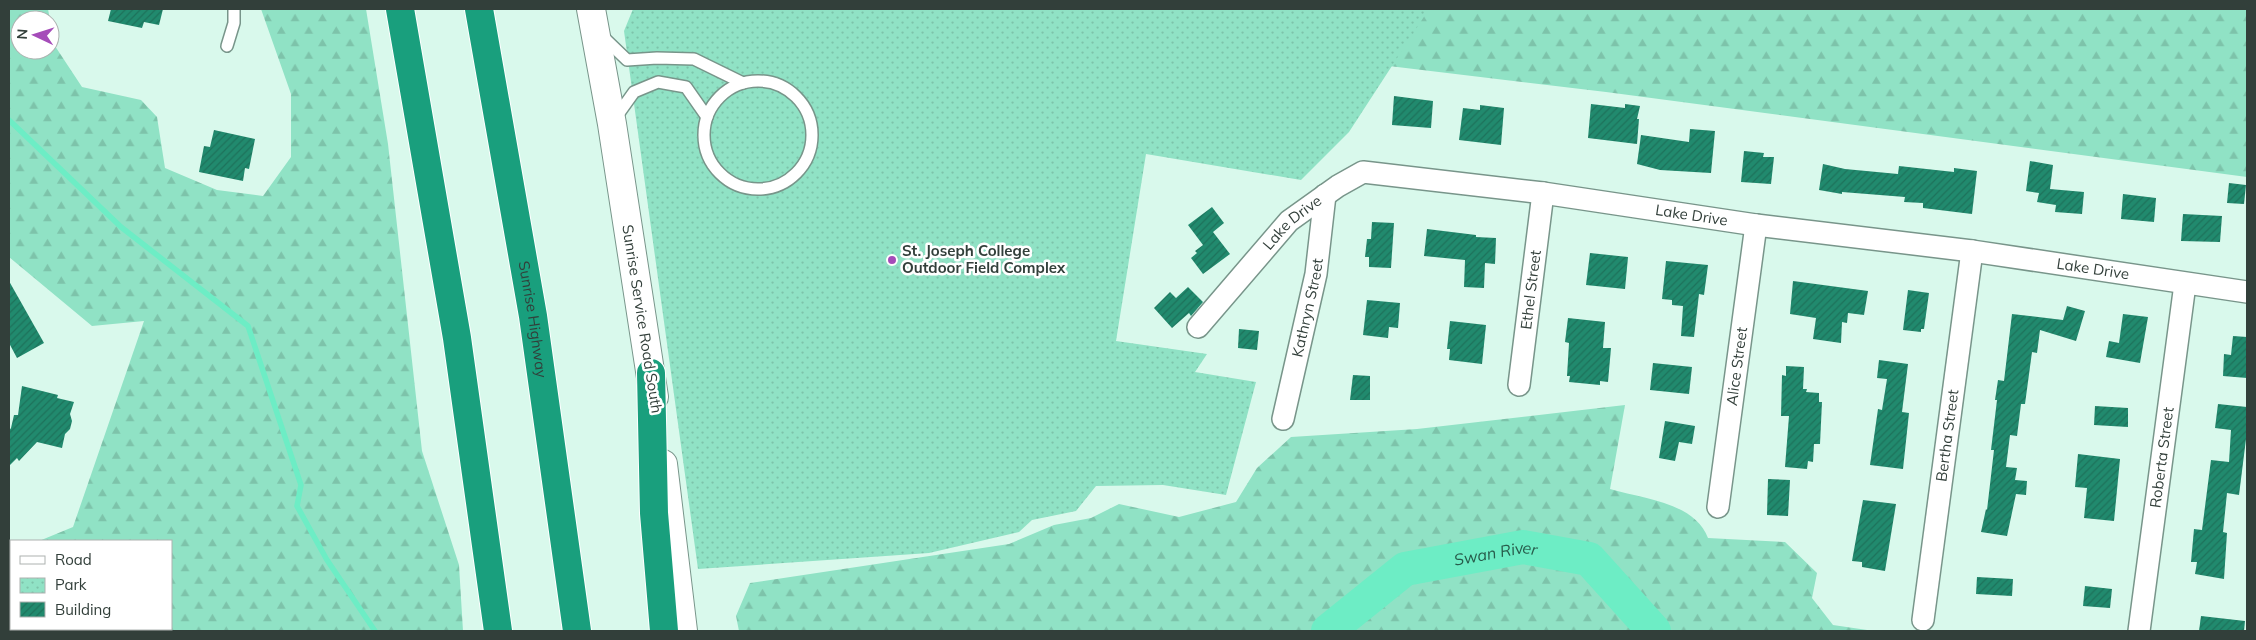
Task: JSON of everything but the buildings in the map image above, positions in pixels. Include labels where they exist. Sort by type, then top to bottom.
[{"type":"highway","points":[[400,9],[457,338],[498,631]]},
{"type":"highway","name":"Sunrise Highway","points":[[479,9],[533,316],[577,631]]},
{"type":"highway","points":[[651,374],[654,513],[664,631]]},
{"type":"main road","name":"Sunrise Service Road South","points":[[593,19],[612,124],[651,374],[683,631]]},
{"type":"street","name":"Lake Drive","points":[[1198,327],[1288,221],[1325,195],[1363,172],[1543,193],[1756,225],[1972,251],[2247,292]]},
{"type":"street","name":"Ethel Street","points":[[1519,385],[1543,193]]},
{"type":"street","name":"Kathryn Street","points":[[1283,419],[1316,274],[1325,195]]},
{"type":"street","name":"Alice Street","points":[[1718,507],[1756,225]]},
{"type":"street","name":"Bertha Street","points":[[1923,620],[1972,251]]},
{"type":"street","name":"Roberta Street","points":[[2139,631],[2185,284]]},
{"type":"lane","points":[[227,46],[234,23],[234,9]]},
{"type":"lane","points":[[593,19],[627,60],[657,58],[694,59],[743,83]]},
{"type":"lane","points":[[761,80],[778,84],[793,93],[804,106],[811,122],[812,139],[808,157],[797,172],[783,183],[765,188],[747,188],[730,181],[716,169],[708,153],[704,135],[707,118],[716,102],[728,90],[743,83],[761,80]]},
{"type":"lane","points":[[612,124],[634,92],[658,82],[686,87],[707,118]]},
{"type":"green space","points":[[9,9],[48,10],[10,10],[10,60],[60,60],[60,54],[82,87],[141,100],[157,117],[165,168],[217,190],[263,196],[291,157],[291,94],[261,9],[366,9],[388,144],[422,451],[459,565],[463,631],[9,631],[10,554],[10,630],[172,630],[172,540],[41,540],[73,527],[144,321],[92,326],[9,257]]},
{"type":"green space","name":"St. Joseph College Outdoor Field Complex","points":[[633,9],[1429,9],[1349,132],[1301,180],[1146,154],[1116,341],[1207,354],[1195,372],[1256,382],[1226,495],[1163,485],[1096,486],[1076,511],[1032,520],[1019,532],[929,553],[698,569],[624,31]]},
{"type":"green space","points":[[1358,9],[2247,9],[2247,177],[1606,92],[1389,66]]},
{"type":"green space","points":[[1625,405],[1610,489],[1652,499],[1680,509],[1701,526],[1708,538],[1785,542],[1817,573],[1812,598],[1833,625],[1874,631],[739,631],[736,616],[750,583],[1009,544],[1054,525],[1091,518],[1119,504],[1179,517],[1236,502],[1257,468],[1291,437],[1417,429]]},
{"type":"waterway","points":[[9,120],[121,227],[248,326],[301,485],[297,506],[327,560],[375,631]]},
{"type":"waterway","name":"Swan River","points":[[1328,631],[1405,569],[1523,547],[1589,559],[1654,631]]},
{"type":"place","name":"St. Joseph College Outdoor Field Complex","points":[[892,260]]}]
